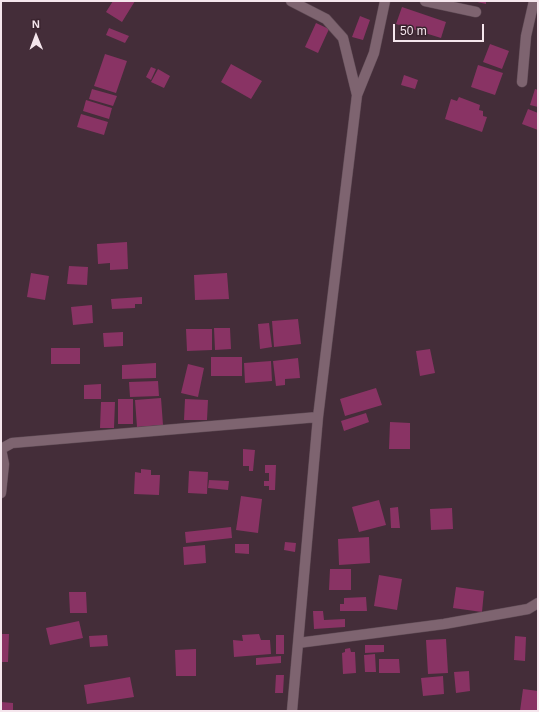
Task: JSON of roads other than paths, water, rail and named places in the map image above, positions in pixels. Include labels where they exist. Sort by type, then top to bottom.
[{"type":"street","points":[[291,1],[326,19],[343,38],[357,95]]},
{"type":"street","points":[[292,711],[318,417],[357,95],[374,53],[385,1]]},
{"type":"street","points":[[426,1],[476,12]]},
{"type":"street","points":[[522,82],[526,36],[534,1]]},
{"type":"street","points":[[1,493],[4,464],[2,449],[12,443],[318,417]]},
{"type":"street","points":[[298,642],[444,624],[528,609],[538,603]]}]
